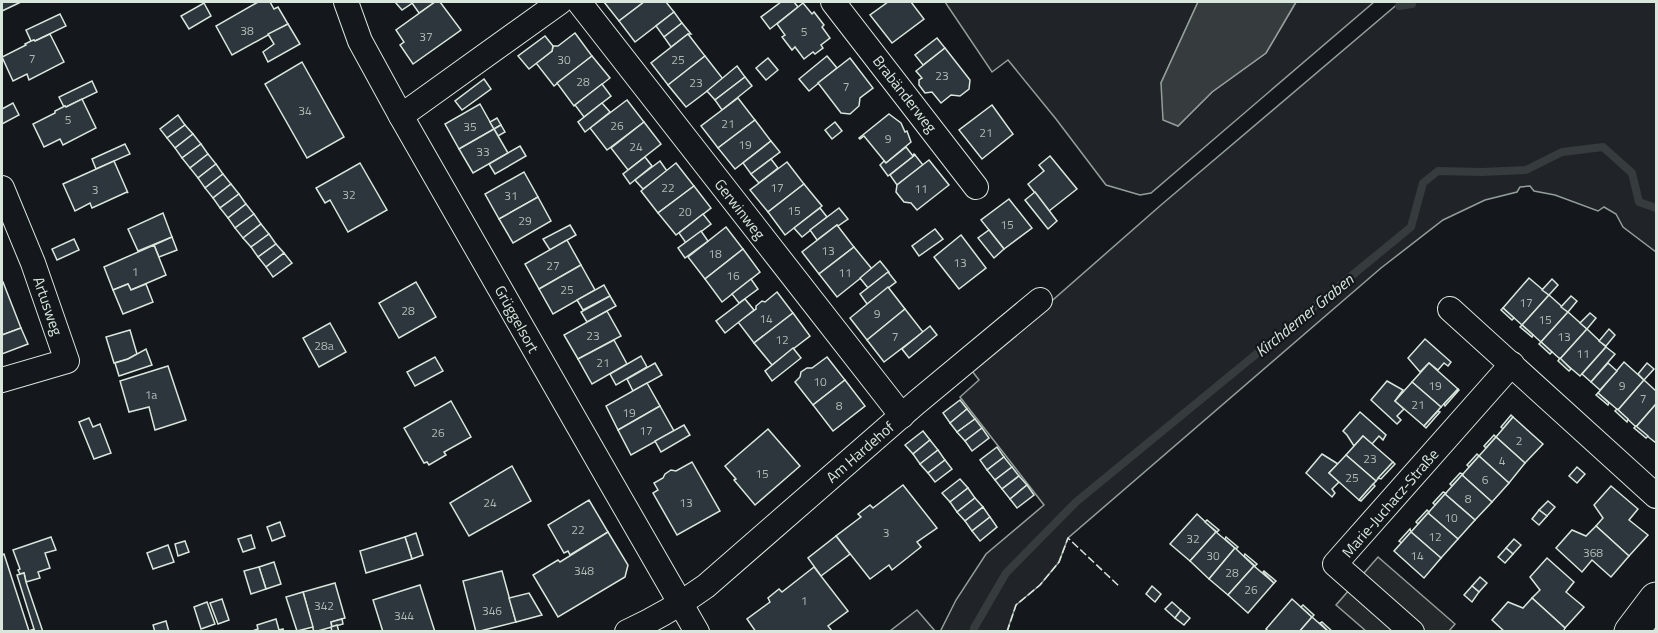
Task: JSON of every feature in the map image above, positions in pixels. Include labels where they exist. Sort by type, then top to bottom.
[{"type":"main road","points":[[1631,632],[1656,599]]},
{"type":"street","name":"Grüggelsort","points":[[346,2],[360,41],[401,116],[697,632]]},
{"type":"street","points":[[401,116],[560,2]]},
{"type":"street","name":"Gerwinweg","points":[[579,2],[902,416]]},
{"type":"street","name":"Brabänderweg","points":[[833,2],[976,187]]},
{"type":"street","name":"Artusweg","points":[[2,188],[33,263],[68,361],[2,381]]},
{"type":"street","name":"Am Hardehof","points":[[627,632],[681,604],[715,579],[902,416],[1040,300]]},
{"type":"street","points":[[1450,309],[1656,496]]},
{"type":"street","name":"Marie-Juchacz-Straße","points":[[1412,632],[1335,564],[1512,364]]},
{"type":"shaded area","points":[[945,2],[1198,2],[1161,83],[1178,126],[1212,92],[1266,53],[1296,2],[1374,2],[1151,193],[1140,195],[1106,185],[1008,60],[992,72]]},
{"type":"shaded area","points":[[1198,2],[1296,2],[1266,53],[1212,92],[1178,126],[1163,120],[1161,83]]},
{"type":"shaded area","points":[[1400,2],[1656,2],[1656,252],[1623,227],[1616,214],[1604,207],[1598,211],[1555,195],[1534,191],[1530,186],[1520,187],[1517,192],[1485,200],[1443,220],[1381,268],[1068,538],[1059,562],[1040,585],[1016,605],[1007,631],[940,632],[956,600],[986,554],[1044,505],[960,397],[979,380],[972,371],[1161,205]]},
{"type":"shaded area","points":[[1378,557],[1455,624],[1449,631],[1366,631],[1336,605]]},
{"type":"shaded area","points":[[917,610],[935,631],[890,631]]},
{"type":"building","points":[[2,2],[21,2],[2,11]]},
{"type":"building","points":[[258,2],[270,2],[274,9],[278,7],[288,24],[232,55],[216,26]]},
{"type":"building","points":[[395,2],[414,2],[402,10]]},
{"type":"building","points":[[435,2],[419,13],[412,3]]},
{"type":"building","points":[[435,2],[440,2],[461,30],[413,64],[400,45],[404,42],[396,30]]},
{"type":"building","points":[[604,2],[644,2],[619,21]]},
{"type":"building","points":[[644,2],[666,2],[674,12],[635,42],[619,21]]},
{"type":"building","points":[[781,2],[794,2],[798,7],[770,29],[761,17]]},
{"type":"building","points":[[888,2],[911,2],[924,19],[892,43],[870,15]]},
{"type":"building","points":[[204,3],[211,16],[189,29],[181,16]]},
{"type":"building","points":[[803,3],[812,14],[814,12],[830,38],[821,45],[823,48],[804,59],[795,47],[792,50],[782,37],[785,35],[777,24]]},
{"type":"building","points":[[674,12],[682,23],[664,37],[656,26]]},
{"type":"building","points":[[60,14],[66,26],[31,41],[26,30]]},
{"type":"building","points":[[682,23],[691,34],[671,47],[664,37]]},
{"type":"building","points":[[288,24],[300,44],[268,62],[263,52],[274,44],[268,34]]},
{"type":"building","points":[[575,33],[592,56],[554,86],[536,63],[552,51],[553,46],[558,46]]},
{"type":"building","points":[[50,34],[64,62],[29,80],[27,74],[13,81],[2,57],[31,41]]},
{"type":"building","points":[[688,34],[705,56],[668,85],[651,63]]},
{"type":"building","points":[[545,36],[553,46],[552,51],[529,69],[518,56]]},
{"type":"building","points":[[937,38],[945,48],[923,65],[915,55]]},
{"type":"building","points":[[945,48],[970,80],[969,89],[960,96],[951,95],[941,103],[932,92],[925,93],[919,85],[919,80],[922,78],[916,71]]},
{"type":"building","points":[[592,56],[610,78],[574,106],[557,83]]},
{"type":"building","points":[[705,56],[723,79],[686,107],[668,85]]},
{"type":"building","points":[[827,56],[837,68],[809,91],[799,79]]},
{"type":"building","points":[[768,58],[778,70],[766,80],[756,68]]},
{"type":"building","points":[[850,58],[873,88],[860,98],[859,106],[850,114],[841,113],[818,83]]},
{"type":"building","points":[[302,62],[344,137],[307,158],[265,84]]},
{"type":"building","points":[[737,66],[745,77],[715,100],[707,91]]},
{"type":"building","points":[[745,77],[752,86],[722,110],[715,100]]},
{"type":"building","points":[[484,79],[491,89],[462,110],[455,101]]},
{"type":"building","points":[[92,81],[97,92],[64,107],[59,97]]},
{"type":"building","points":[[602,84],[611,96],[584,117],[575,105]]},
{"type":"building","points":[[738,98],[755,120],[718,148],[701,126]]},
{"type":"building","points":[[82,99],[96,128],[63,145],[60,139],[44,147],[33,124]]},
{"type":"building","points":[[627,100],[644,122],[607,150],[590,128]]},
{"type":"building","points":[[13,103],[19,115],[2,124],[2,109]]},
{"type":"building","points":[[602,103],[610,112],[585,132],[578,122]]},
{"type":"building","points":[[480,104],[494,129],[459,149],[445,124]]},
{"type":"building","points":[[992,105],[1013,134],[982,159],[959,130]]},
{"type":"building","points":[[889,114],[901,123],[911,142],[886,163],[864,136],[859,138]]},
{"type":"building","points":[[178,115],[185,125],[167,138],[160,129]]},
{"type":"building","points":[[497,118],[501,125],[494,129],[490,122]]},
{"type":"building","points":[[755,120],[771,141],[735,169],[718,148]]},
{"type":"building","points":[[644,122],[661,144],[628,170],[611,148]]},
{"type":"building","points":[[835,122],[842,131],[832,139],[825,130]]},
{"type":"building","points":[[185,125],[193,134],[175,148],[167,138]]},
{"type":"building","points":[[501,125],[505,132],[498,136],[494,129]]},
{"type":"building","points":[[494,129],[508,153],[473,173],[459,149]]},
{"type":"building","points":[[193,134],[201,144],[182,158],[175,148]]},
{"type":"building","points":[[771,141],[780,152],[751,174],[743,163]]},
{"type":"building","points":[[125,144],[130,154],[96,169],[92,159]]},
{"type":"building","points":[[201,144],[208,154],[190,168],[182,158]]},
{"type":"building","points":[[520,146],[526,156],[495,174],[489,164]]},
{"type":"building","points":[[906,147],[913,156],[915,155],[888,176],[880,165]]},
{"type":"building","points":[[208,154],[216,164],[198,178],[190,168]]},
{"type":"building","points":[[915,155],[923,165],[897,185],[890,175]]},
{"type":"building","points":[[1050,156],[1077,189],[1049,211],[1028,184],[1044,171],[1039,165]]},
{"type":"building","points":[[645,157],[652,166],[630,184],[623,174]]},
{"type":"building","points":[[771,159],[778,168],[759,183],[751,174]]},
{"type":"building","points":[[929,160],[949,185],[917,210],[911,203],[904,202],[896,192],[897,185]]},
{"type":"building","points":[[114,161],[128,193],[92,208],[90,203],[75,211],[63,184]]},
{"type":"building","points":[[660,161],[667,171],[643,189],[635,180]]},
{"type":"building","points":[[787,162],[804,184],[768,212],[750,190]]},
{"type":"building","points":[[360,163],[387,210],[348,232],[330,200],[325,203],[316,188]]},
{"type":"building","points":[[676,163],[694,186],[658,213],[641,191]]},
{"type":"building","points":[[216,164],[223,174],[205,188],[198,178]]},
{"type":"building","points":[[524,172],[538,197],[499,219],[485,194]]},
{"type":"building","points":[[223,174],[231,184],[213,198],[205,188]]},
{"type":"building","points":[[231,184],[239,194],[220,208],[213,198]]},
{"type":"building","points":[[804,184],[822,206],[785,235],[768,212]]},
{"type":"building","points":[[694,186],[711,208],[676,235],[658,213]]},
{"type":"building","points":[[1035,192],[1057,221],[1048,229],[1025,200]]},
{"type":"building","points":[[239,194],[246,204],[228,218],[220,208]]},
{"type":"building","points":[[538,197],[551,221],[513,243],[499,219]]},
{"type":"building","points":[[1009,199],[1032,228],[1004,249],[981,220]]},
{"type":"building","points":[[246,204],[254,214],[235,228],[228,218]]},
{"type":"building","points":[[820,208],[827,217],[802,237],[794,228]]},
{"type":"building","points":[[839,208],[848,219],[817,240],[810,230]]},
{"type":"building","points":[[163,213],[172,237],[138,251],[128,229]]},
{"type":"building","points":[[254,214],[261,224],[243,238],[235,228]]},
{"type":"building","points":[[703,214],[711,224],[686,243],[679,233]]},
{"type":"building","points":[[261,224],[269,234],[251,247],[243,238]]},
{"type":"building","points":[[570,225],[576,235],[550,250],[543,239]]},
{"type":"building","points":[[837,225],[854,247],[819,274],[802,252]]},
{"type":"building","points":[[726,227],[743,249],[705,279],[688,257]]},
{"type":"building","points":[[935,229],[943,239],[919,256],[912,246]]},
{"type":"building","points":[[989,230],[1004,249],[994,258],[978,238]]},
{"type":"building","points":[[701,231],[708,241],[685,258],[678,248]]},
{"type":"building","points":[[269,234],[276,244],[258,257],[251,247]]},
{"type":"building","points":[[961,235],[986,268],[959,289],[934,257]]},
{"type":"building","points":[[172,237],[177,250],[159,257],[154,245]]},
{"type":"building","points":[[74,239],[79,250],[57,260],[52,249]]},
{"type":"building","points":[[567,240],[581,265],[539,289],[525,264]]},
{"type":"building","points":[[276,244],[284,253],[266,267],[258,257]]},
{"type":"building","points":[[154,245],[166,275],[131,290],[128,284],[113,290],[104,267]]},
{"type":"building","points":[[854,247],[872,269],[837,297],[819,274]]},
{"type":"building","points":[[743,249],[760,272],[722,302],[705,279]]},
{"type":"building","points":[[284,253],[292,263],[273,277],[266,267]]},
{"type":"building","points":[[880,261],[889,272],[868,288],[860,278]]},
{"type":"building","points":[[581,265],[595,290],[553,314],[539,289]]},
{"type":"building","points":[[888,272],[896,282],[867,304],[860,294]]},
{"type":"building","points":[[1529,278],[1549,295],[1522,325],[1503,308]]},
{"type":"building","points":[[751,279],[758,289],[739,303],[732,294]]},
{"type":"building","points":[[1552,279],[1558,285],[1549,295],[1542,290]]},
{"type":"building","points":[[416,282],[436,317],[399,338],[379,303]]},
{"type":"building","points":[[2,283],[21,328],[2,335]]},
{"type":"building","points":[[128,284],[131,290],[146,284],[153,302],[123,314],[113,290]]},
{"type":"building","points":[[604,285],[610,296],[583,310],[577,300]]},
{"type":"building","points":[[888,287],[905,309],[867,340],[850,318]]},
{"type":"building","points":[[777,292],[793,313],[754,343],[738,322],[756,309],[762,301],[765,302]]},
{"type":"building","points":[[1549,295],[1568,312],[1541,342],[1522,325]]},
{"type":"building","points":[[610,296],[616,306],[587,322],[581,312]]},
{"type":"building","points":[[1571,296],[1577,301],[1568,312],[1561,307]]},
{"type":"building","points":[[745,299],[754,310],[725,333],[716,321]]},
{"type":"building","points":[[1503,308],[1514,318],[1512,320],[1501,310]]},
{"type":"building","points":[[905,309],[923,332],[884,362],[867,340]]},
{"type":"building","points":[[607,311],[621,336],[578,359],[564,335]]},
{"type":"building","points":[[1568,312],[1587,329],[1560,359],[1541,342]]},
{"type":"building","points":[[793,313],[810,336],[772,365],[754,343]]},
{"type":"building","points":[[1590,313],[1596,318],[1587,329],[1580,323]]},
{"type":"building","points":[[330,323],[346,352],[319,367],[303,338]]},
{"type":"building","points":[[1522,325],[1533,335],[1532,337],[1520,327]]},
{"type":"building","points":[[930,326],[937,335],[909,358],[902,349]]},
{"type":"building","points":[[21,328],[28,344],[2,354],[2,335]]},
{"type":"building","points":[[1587,329],[1606,347],[1580,376],[1560,359]]},
{"type":"building","points":[[1609,329],[1615,335],[1606,346],[1599,341]]},
{"type":"building","points":[[130,330],[137,354],[114,363],[106,337]]},
{"type":"building","points":[[1425,339],[1451,362],[1448,366],[1444,363],[1438,370],[1429,363],[1420,372],[1408,358]]},
{"type":"building","points":[[614,340],[627,364],[592,384],[578,359]]},
{"type":"building","points":[[1541,342],[1552,352],[1550,354],[1539,344]]},
{"type":"building","points":[[1606,347],[1615,354],[1591,382],[1582,374]]},
{"type":"building","points":[[793,348],[801,358],[772,381],[765,371]]},
{"type":"building","points":[[146,349],[152,365],[119,376],[115,363]]},
{"type":"building","points":[[641,356],[647,367],[616,385],[610,374]]},
{"type":"building","points":[[435,357],[443,371],[415,386],[407,372]]},
{"type":"building","points":[[827,357],[845,380],[813,405],[795,382],[801,372],[812,368]]},
{"type":"building","points":[[1560,358],[1571,369],[1569,371],[1558,361]]},
{"type":"building","points":[[1624,362],[1644,380],[1618,410],[1598,393]]},
{"type":"building","points":[[655,363],[662,375],[633,391],[627,379]]},
{"type":"building","points":[[1429,363],[1458,389],[1441,407],[1412,382]]},
{"type":"building","points":[[1608,363],[1617,371],[1600,390],[1591,382]]},
{"type":"building","points":[[1647,363],[1654,369],[1644,380],[1638,374]]},
{"type":"building","points":[[168,366],[186,420],[155,430],[149,407],[129,412],[120,381]]},
{"type":"building","points":[[845,380],[865,406],[833,431],[813,405]]},
{"type":"building","points":[[1644,380],[1656,391],[1656,404],[1636,427],[1618,410]]},
{"type":"building","points":[[1387,381],[1403,390],[1395,401],[1404,409],[1397,416],[1401,420],[1397,424],[1371,400]]},
{"type":"building","points":[[1412,382],[1441,407],[1424,426],[1395,401]]},
{"type":"building","points":[[647,383],[660,406],[618,430],[606,406]]},
{"type":"building","points":[[1459,390],[1445,406],[1444,404]]},
{"type":"building","points":[[1598,393],[1609,403],[1608,405],[1596,395]]},
{"type":"building","points":[[960,400],[967,409],[950,423],[943,413]]},
{"type":"building","points":[[451,401],[471,437],[444,452],[446,455],[429,465],[427,462],[424,463],[404,428]]},
{"type":"building","points":[[1656,404],[1656,443],[1636,427]]},
{"type":"building","points":[[660,406],[674,431],[631,455],[618,430]]},
{"type":"building","points":[[967,409],[975,419],[957,432],[950,423]]},
{"type":"building","points":[[1617,409],[1628,419],[1627,422],[1615,411]]},
{"type":"building","points":[[1438,411],[1440,412],[1426,428],[1424,426]]},
{"type":"building","points":[[1360,412],[1386,435],[1383,440],[1379,436],[1372,444],[1363,436],[1354,446],[1343,431]]},
{"type":"building","points":[[1511,415],[1513,417],[1503,429],[1501,427]]},
{"type":"building","points":[[1513,417],[1543,444],[1525,463],[1496,437]]},
{"type":"building","points":[[89,418],[93,427],[100,424],[111,453],[94,459],[79,422]]},
{"type":"building","points":[[975,419],[982,428],[965,441],[957,432]]},
{"type":"building","points":[[684,425],[690,435],[661,452],[655,441]]},
{"type":"building","points":[[1636,426],[1648,436],[1646,438],[1634,428]]},
{"type":"building","points":[[982,428],[989,438],[972,451],[965,441]]},
{"type":"building","points":[[768,429],[800,466],[755,505],[725,466]]},
{"type":"building","points":[[923,431],[930,440],[913,454],[905,445]]},
{"type":"building","points":[[1494,435],[1496,437],[1486,448],[1484,446]]},
{"type":"building","points":[[1363,436],[1393,462],[1376,481],[1346,455]]},
{"type":"building","points":[[1496,437],[1525,463],[1509,483],[1479,456]]},
{"type":"building","points":[[930,440],[938,450],[920,464],[913,454]]},
{"type":"building","points":[[997,447],[1004,457],[987,470],[980,460]]},
{"type":"building","points":[[938,450],[945,460],[928,473],[920,464]]},
{"type":"building","points":[[1322,454],[1338,464],[1329,473],[1339,482],[1332,489],[1335,493],[1332,497],[1306,473]]},
{"type":"building","points":[[1477,454],[1479,456],[1469,467],[1467,465]]},
{"type":"building","points":[[1346,455],[1376,481],[1359,500],[1329,473]]},
{"type":"building","points":[[1479,456],[1509,483],[1492,502],[1462,475]]},
{"type":"building","points":[[1004,457],[1012,467],[995,480],[987,470]]},
{"type":"building","points":[[945,460],[952,469],[935,482],[928,473]]},
{"type":"building","points":[[692,462],[720,511],[677,535],[653,493],[658,490],[654,483],[671,470],[676,471]]},
{"type":"building","points":[[1393,462],[1395,464],[1381,479],[1378,478]]},
{"type":"building","points":[[512,466],[531,501],[469,536],[450,503]]},
{"type":"building","points":[[1012,467],[1019,476],[1002,489],[995,480]]},
{"type":"building","points":[[1577,467],[1585,474],[1577,483],[1569,476]]},
{"type":"building","points":[[1460,473],[1463,474],[1452,486],[1450,484]]},
{"type":"building","points":[[1462,475],[1492,502],[1475,520],[1445,494]]},
{"type":"building","points":[[1019,476],[1027,485],[1010,499],[1002,489]]},
{"type":"building","points":[[960,479],[968,488],[950,502],[942,493]]},
{"type":"building","points":[[1373,484],[1375,486],[1361,501],[1359,500]]},
{"type":"building","points":[[903,485],[937,528],[917,542],[921,547],[892,570],[889,565],[870,579],[836,536],[861,517],[858,514],[870,505],[873,508]]},
{"type":"building","points":[[1027,485],[1034,495],[1017,508],[1010,499]]},
{"type":"building","points":[[1611,486],[1638,509],[1629,520],[1648,535],[1629,556],[1596,526],[1603,518],[1594,505]]},
{"type":"building","points":[[968,488],[975,498],[957,512],[950,502]]},
{"type":"building","points":[[1443,492],[1446,493],[1435,505],[1433,503]]},
{"type":"building","points":[[1445,494],[1475,520],[1458,539],[1428,513]]},
{"type":"building","points":[[975,498],[983,507],[965,521],[957,512]]},
{"type":"building","points":[[589,500],[608,532],[570,555],[568,551],[564,553],[548,525]]},
{"type":"building","points":[[1548,501],[1555,507],[1547,516],[1539,510]]},
{"type":"building","points":[[983,507],[990,517],[972,531],[965,521]]},
{"type":"building","points":[[1427,510],[1429,512],[1418,524],[1416,522]]},
{"type":"building","points":[[1539,510],[1547,516],[1539,525],[1532,519]]},
{"type":"building","points":[[1428,513],[1458,539],[1441,558],[1411,532]]},
{"type":"building","points":[[1197,514],[1216,532],[1190,561],[1170,544]]},
{"type":"building","points":[[990,517],[997,527],[980,541],[972,531]]},
{"type":"building","points":[[1207,520],[1219,530],[1217,532],[1205,522]]},
{"type":"building","points":[[280,522],[285,536],[272,541],[267,527]]},
{"type":"building","points":[[1596,526],[1629,556],[1611,577],[1592,560],[1582,572],[1556,548],[1572,530],[1586,536]]},
{"type":"building","points":[[1410,529],[1411,532],[1402,543],[1399,541]]},
{"type":"building","points":[[608,532],[628,565],[625,577],[558,617],[533,575],[558,560],[560,562]]},
{"type":"building","points":[[1216,532],[1235,548],[1209,579],[1190,561]]},
{"type":"building","points":[[1411,532],[1441,558],[1424,578],[1394,551]]},
{"type":"building","points":[[416,533],[423,555],[412,559],[405,537]]},
{"type":"building","points":[[251,535],[255,548],[243,552],[238,539]]},
{"type":"building","points":[[836,536],[850,554],[821,576],[808,558]]},
{"type":"building","points":[[51,537],[56,550],[45,553],[50,568],[38,572],[40,578],[26,582],[24,573],[20,574],[18,570],[20,569],[13,550]]},
{"type":"building","points":[[405,537],[412,559],[366,573],[360,551]]},
{"type":"building","points":[[1226,537],[1238,547],[1236,549],[1225,539]]},
{"type":"building","points":[[1514,539],[1521,545],[1513,554],[1506,548]]},
{"type":"building","points":[[185,541],[189,552],[178,556],[175,544]]},
{"type":"building","points":[[168,545],[174,562],[153,569],[147,553]]},
{"type":"building","points":[[1235,548],[1254,566],[1228,595],[1209,579]]},
{"type":"building","points":[[1506,548],[1513,554],[1505,563],[1498,557]]},
{"type":"building","points":[[4,554],[29,631],[34,629],[35,632],[2,632],[2,555]]},
{"type":"building","points":[[1245,554],[1257,564],[1255,566],[1244,556]]},
{"type":"building","points":[[1547,558],[1574,582],[1566,592],[1584,607],[1565,628],[1532,598],[1540,590],[1530,577]]},
{"type":"building","points":[[274,562],[281,584],[266,589],[259,567]]},
{"type":"building","points":[[1254,566],[1274,583],[1248,613],[1228,595]]},
{"type":"building","points":[[259,567],[266,589],[251,594],[244,571]]},
{"type":"building","points":[[814,567],[848,611],[828,626],[832,631],[756,632],[747,619],[770,602],[768,598],[779,589],[782,592]]},
{"type":"building","points":[[502,571],[516,622],[476,632],[463,581]]},
{"type":"building","points":[[1263,572],[1276,581],[1274,583]]},
{"type":"building","points":[[24,573],[43,632],[35,632],[34,629],[17,575]]},
{"type":"building","points":[[1480,577],[1487,583],[1479,592],[1472,586]]},
{"type":"building","points":[[335,583],[345,618],[331,622],[332,627],[314,632],[303,592]]},
{"type":"building","points":[[420,585],[435,632],[383,632],[373,600]]},
{"type":"building","points":[[1152,586],[1161,594],[1155,602],[1146,594]]},
{"type":"building","points":[[1472,586],[1479,592],[1472,602],[1464,595]]},
{"type":"building","points":[[303,592],[313,627],[297,631],[286,597]]},
{"type":"building","points":[[529,593],[542,615],[516,622],[509,598]]},
{"type":"building","points":[[1532,598],[1565,628],[1563,632],[1505,632],[1492,620],[1508,602],[1523,608]]},
{"type":"building","points":[[222,599],[229,620],[218,624],[210,603]]},
{"type":"building","points":[[1292,599],[1312,617],[1299,632],[1269,632],[1266,629]]},
{"type":"building","points":[[207,602],[215,624],[201,629],[194,607]]},
{"type":"building","points":[[1172,602],[1181,610],[1175,618],[1165,609]]},
{"type":"building","points":[[1303,605],[1314,615],[1312,617],[1301,607]]},
{"type":"building","points":[[1181,610],[1190,618],[1184,625],[1175,618]]},
{"type":"building","points":[[1312,617],[1329,632],[1299,632]]},
{"type":"building","points":[[276,619],[279,630],[283,629],[284,632],[249,632],[258,629],[257,625]]},
{"type":"building","points":[[342,619],[343,624],[332,627],[331,622]]},
{"type":"building","points":[[166,621],[169,632],[155,632],[153,625]]},
{"type":"building","points":[[1322,622],[1333,632],[1329,632],[1320,623]]},
{"type":"building","points":[[337,625],[339,632],[332,632],[331,627]]},
{"type":"waterway","points":[[1399,6],[1412,4]]},
{"type":"waterway","name":"Kirchderner Graben","points":[[974,632],[974,628],[1006,573],[1076,502],[1411,227],[1423,183],[1438,171],[1526,170],[1562,152],[1603,147],[1632,173],[1639,202],[1656,208]]},
{"type":"fence","points":[[1007,632],[1016,605],[1040,585],[1059,562],[1068,538],[1120,587]]}]
